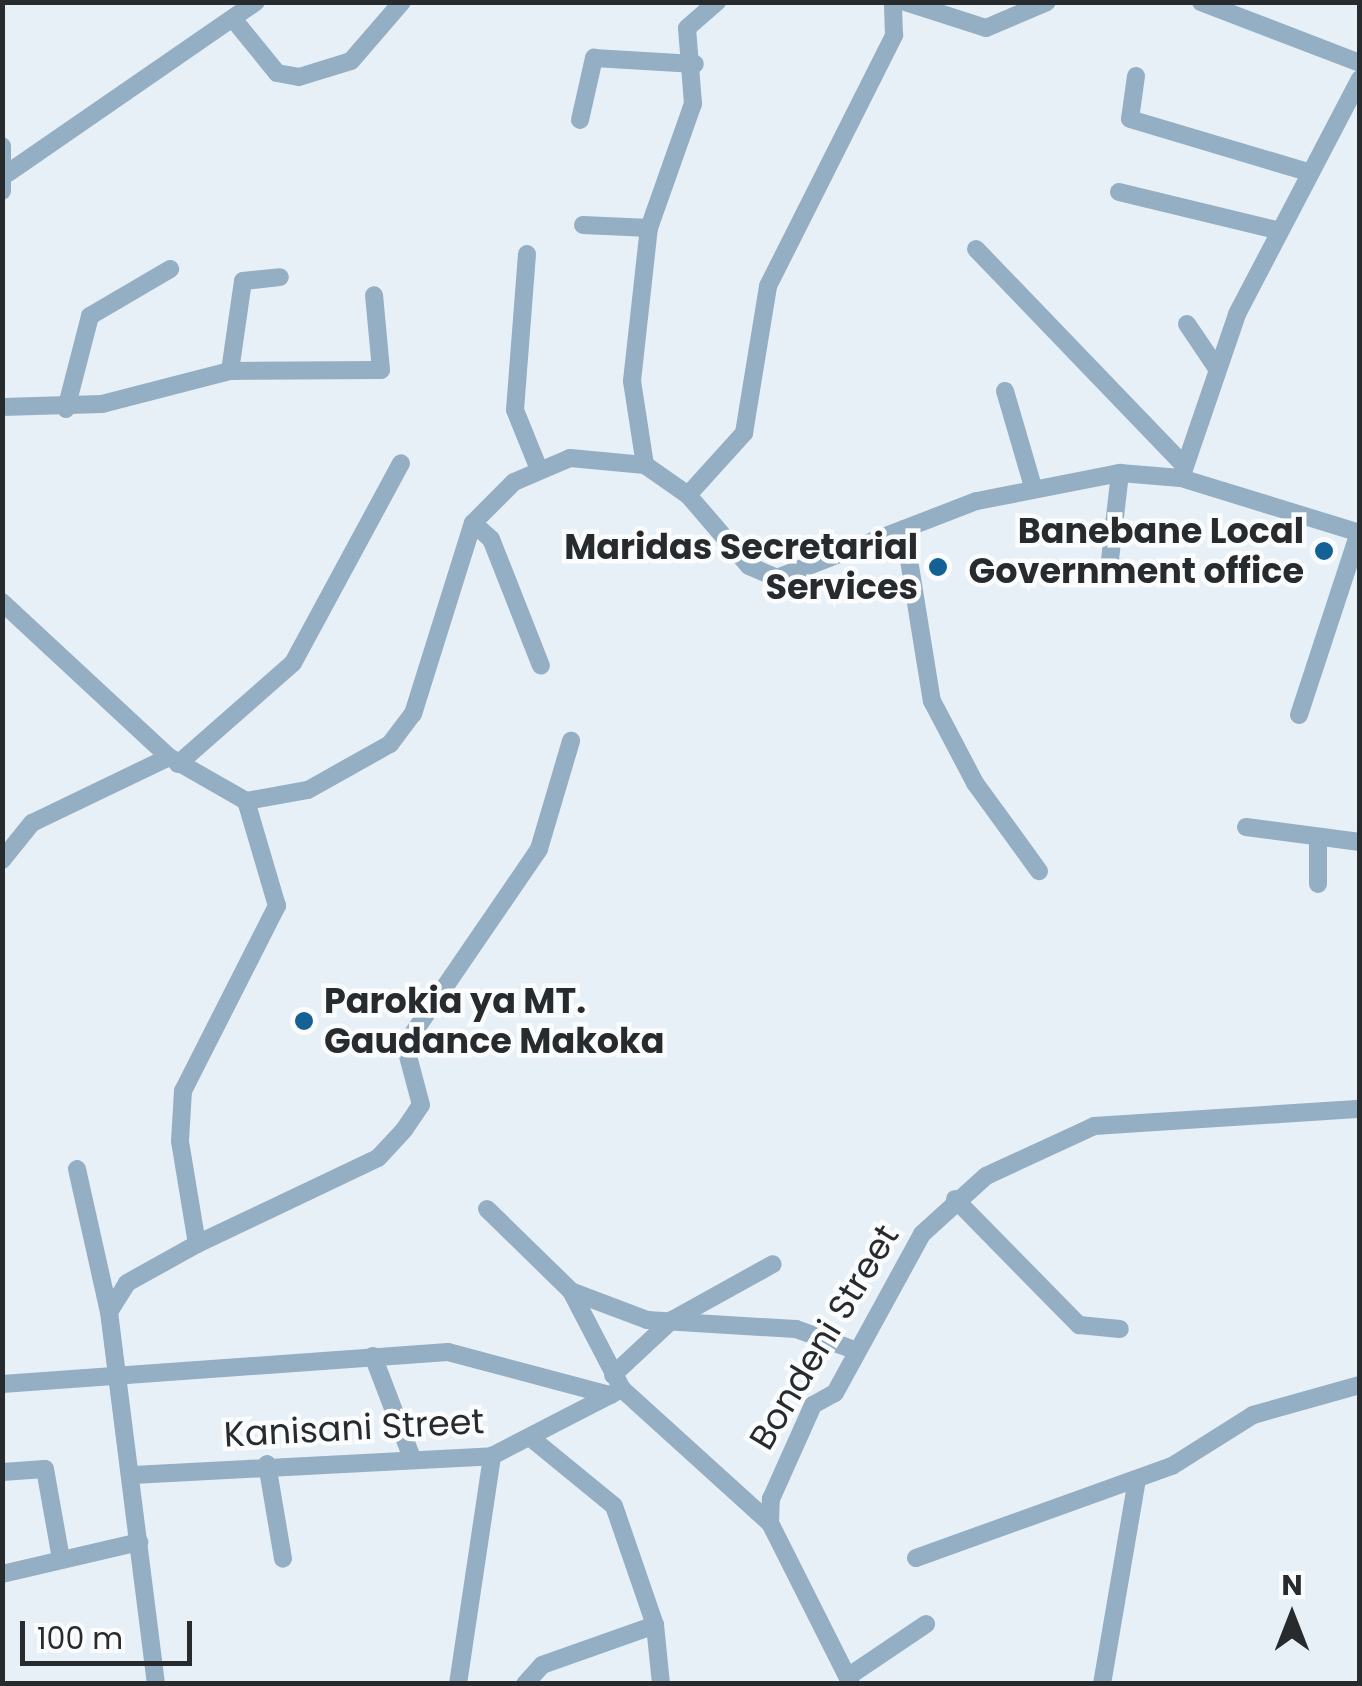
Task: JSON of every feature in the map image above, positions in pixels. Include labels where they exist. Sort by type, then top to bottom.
[{"type":"street","points":[[5,182],[256,2]]},
{"type":"street","points":[[234,20],[277,73],[299,78],[351,62],[402,2]]},
{"type":"street","points":[[645,465],[632,381],[649,228],[693,104],[695,64],[687,28],[717,2]]},
{"type":"street","points":[[876,2],[986,28],[1047,2]]},
{"type":"street","points":[[1201,2],[1360,63]]},
{"type":"street","points":[[688,496],[744,433],[768,286],[898,8]]},
{"type":"street","points":[[580,120],[594,58],[695,64]]},
{"type":"street","points":[[1136,76],[1130,120],[1308,172]]},
{"type":"street","points":[[1183,471],[1216,366],[1276,230],[1360,79]]},
{"type":"street","points":[[2,146],[5,182]]},
{"type":"street","points":[[1118,192],[1276,230]]},
{"type":"street","points":[[583,225],[649,228]]},
{"type":"street","points":[[976,249],[1183,471]]},
{"type":"street","points":[[527,254],[515,410],[538,467]]},
{"type":"street","points":[[66,408],[90,316],[170,269]]},
{"type":"street","points":[[230,371],[243,281],[280,277]]},
{"type":"street","points":[[2,407],[66,408],[230,371],[381,370],[374,295]]},
{"type":"street","points":[[1187,324],[1216,366]]},
{"type":"street","points":[[1005,391],[1033,487]]},
{"type":"street","points":[[2,602],[174,761],[246,801],[308,790],[390,744],[419,699],[473,523],[538,467],[605,456],[645,465],[688,496],[749,566],[777,578],[904,528],[1033,487],[1120,473],[1183,471],[1360,533],[1299,716]]},
{"type":"street","points":[[2,860],[32,823],[174,761],[293,663],[401,463]]},
{"type":"street","points":[[1108,577],[1120,473]]},
{"type":"street","points":[[473,523],[491,539],[540,666]]},
{"type":"street","points":[[904,528],[932,701],[974,783],[1040,871]]},
{"type":"street","points":[[108,1312],[128,1283],[197,1244],[349,1174],[404,1130],[421,1105],[405,1045],[539,849],[571,742]]},
{"type":"street","points":[[197,1244],[183,1091],[277,906],[246,801]]},
{"type":"street","points":[[1246,827],[1360,842]]},
{"type":"street","points":[[1318,838],[1318,884]]},
{"type":"street","name":"Bondeni Street","points":[[770,1523],[792,1444],[856,1351],[922,1234],[955,1199],[1014,1159],[1094,1126],[1360,1108]]},
{"type":"street","points":[[77,1170],[108,1312],[133,1476],[156,1684]]},
{"type":"street","points":[[955,1199],[1079,1324],[1120,1329]]},
{"type":"street","points":[[487,1209],[571,1291],[615,1386],[770,1523],[850,1680],[926,1624]]},
{"type":"street","name":"Kanisani Street","points":[[133,1476],[267,1464],[492,1456],[531,1438],[615,1386],[672,1320],[774,1264]]},
{"type":"street","points":[[571,1291],[672,1320],[796,1329],[856,1351]]},
{"type":"street","points":[[2,1384],[373,1356],[474,1354],[615,1386]]},
{"type":"street","points":[[373,1356],[412,1458]]},
{"type":"street","points":[[916,1558],[1137,1479],[1254,1416],[1360,1385]]},
{"type":"street","points":[[531,1438],[606,1494],[655,1625],[661,1684]]},
{"type":"street","points":[[458,1684],[492,1456]]},
{"type":"street","points":[[267,1464],[283,1559]]},
{"type":"street","points":[[2,1472],[45,1469],[61,1560]]},
{"type":"street","points":[[1102,1684],[1137,1479]]},
{"type":"street","points":[[2,1574],[140,1542]]},
{"type":"street","points":[[525,1684],[542,1665],[655,1625]]},
{"type":"place","name":"Banebane Local Government office","points":[[1324,551]]},
{"type":"place","name":"Maridas Secretarial Services","points":[[938,567]]},
{"type":"place","name":"Parokia ya MT. Gaudance Makoka","points":[[304,1021]]}]
